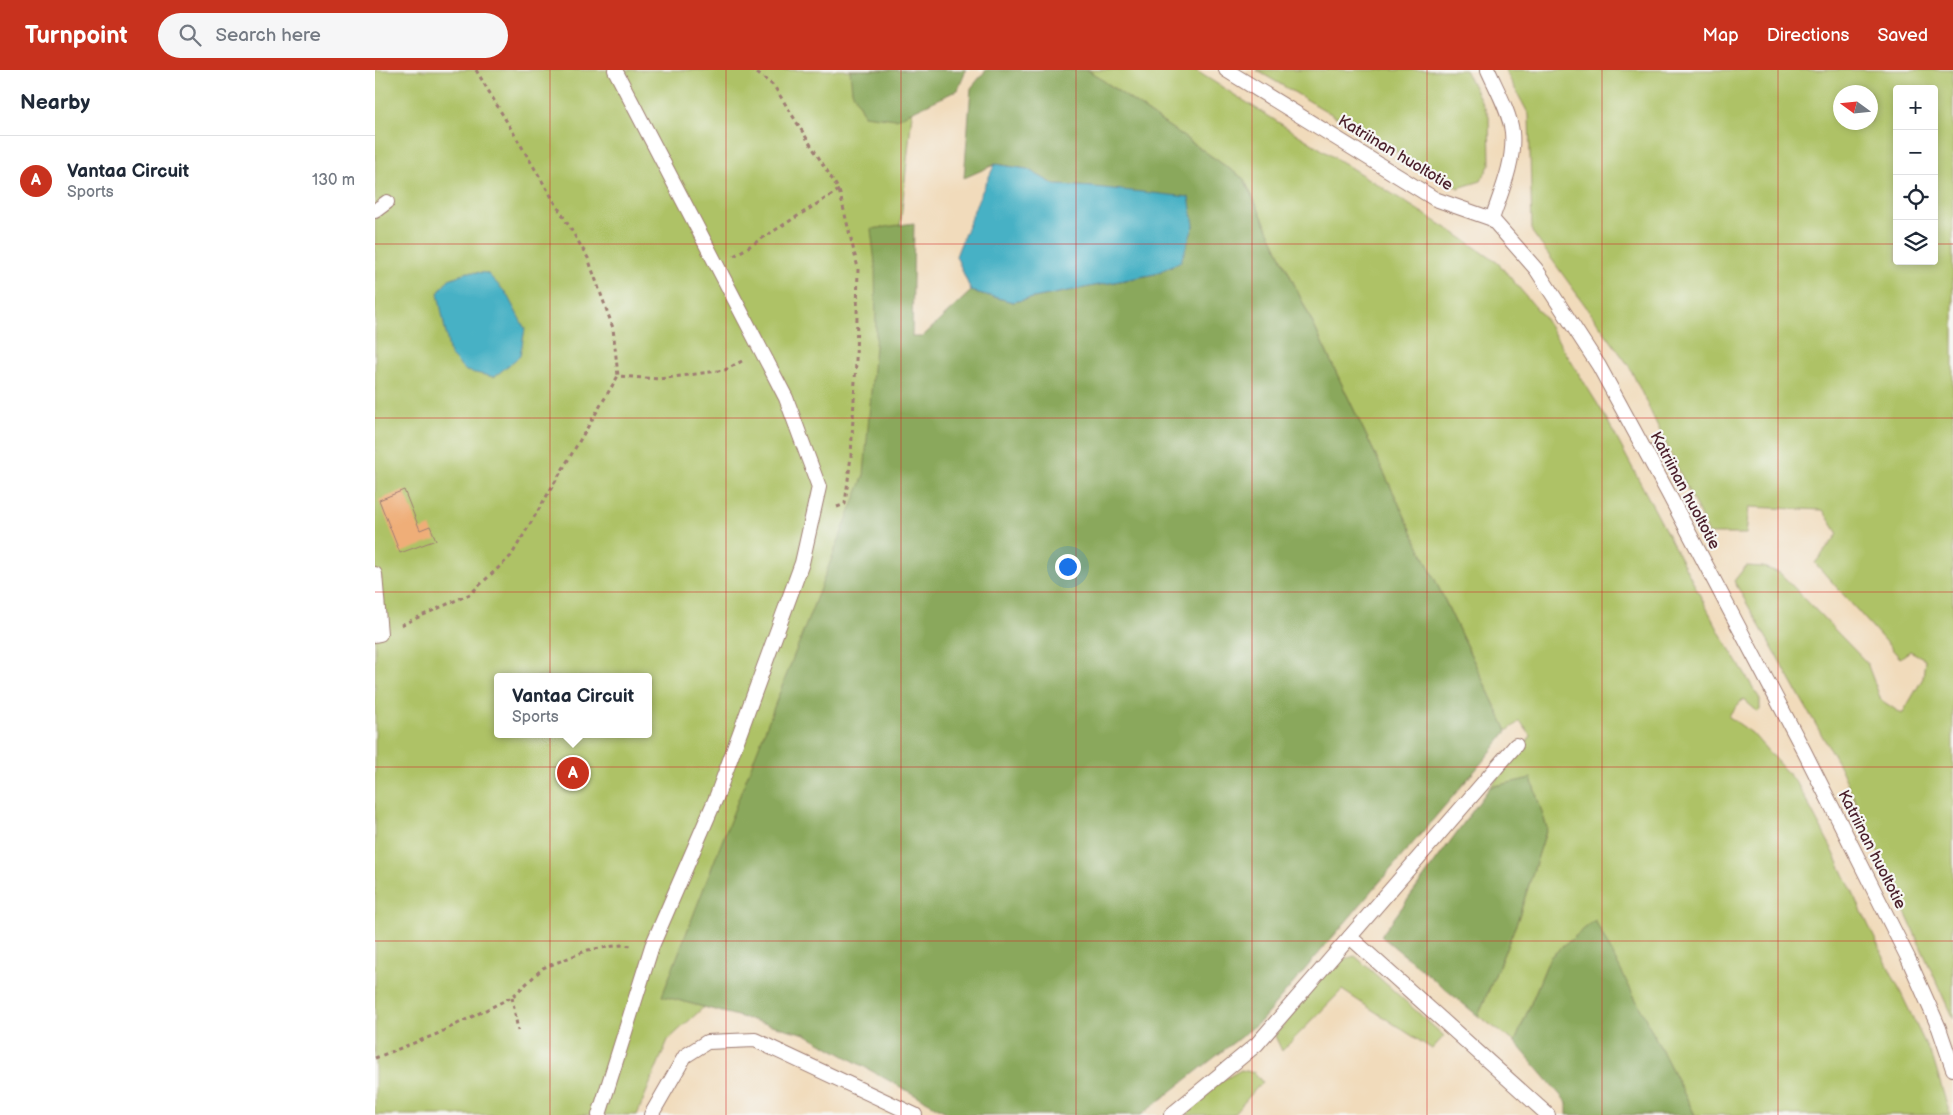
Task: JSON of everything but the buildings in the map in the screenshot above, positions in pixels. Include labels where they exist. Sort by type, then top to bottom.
[{"type":"lane","points":[[599,1115],[652,946],[716,798],[802,563],[819,487],[787,398],[615,70]]},
{"type":"lane","name":"Katriinan huoltotie","points":[[1226,70],[1435,199],[1492,219],[1536,269],[1599,366],[1805,751],[1908,958],[1939,1028],[1953,1069]]},
{"type":"lane","points":[[1488,70],[1512,132],[1510,165],[1492,219]]},
{"type":"lane","points":[[375,211],[387,202]]},
{"type":"lane","points":[[375,574],[378,635]]},
{"type":"lane","points":[[1171,1115],[1257,1044],[1517,745]]},
{"type":"lane","points":[[1350,937],[1548,1115]]},
{"type":"lane","points":[[651,1115],[685,1056],[707,1042],[755,1040],[915,1115]]},
{"type":"path","points":[[378,635],[470,594],[511,556],[618,376],[613,328],[588,258],[476,70]]},
{"type":"path","points":[[753,70],[774,86],[839,190],[858,268],[851,456],[845,504],[813,514]]},
{"type":"path","points":[[719,266],[839,190]]},
{"type":"path","points":[[618,376],[659,379],[725,370],[761,351]]},
{"type":"path","points":[[375,1058],[437,1034],[512,997],[543,968],[588,950],[621,945],[652,946]]},
{"type":"path","points":[[512,997],[518,1031]]},
{"type":"green space","points":[[375,70],[880,70],[913,104],[880,420],[874,507],[683,1001],[704,1007],[668,1040],[637,1115],[375,1115]]},
{"type":"green space","points":[[850,70],[966,70],[958,90],[896,119],[864,115],[852,91]]},
{"type":"green space","points":[[986,70],[1088,70],[1244,179],[1507,731],[1261,1021],[1141,1115],[951,1115],[805,1034],[662,996],[864,475],[876,334],[875,263],[871,229],[914,223],[912,337],[922,337],[971,291],[1013,302],[1155,274],[1181,261],[1094,187],[1055,185],[1027,169],[996,164],[964,178],[971,88]]},
{"type":"green space","points":[[1088,70],[1195,70],[1453,232],[1498,263],[1543,316],[1605,416],[1721,635],[1760,699],[1760,710],[1758,712],[1743,699],[1728,716],[1752,733],[1798,785],[1831,847],[1934,1062],[1950,1115],[1695,1115],[1595,921],[1550,957],[1515,1042],[1478,1016],[1517,922],[1547,828],[1531,779],[1490,787],[1531,736],[1520,721],[1507,731],[1244,179]]},
{"type":"green space","points":[[1256,70],[1465,70],[1489,116],[1490,164],[1481,181],[1458,188]]},
{"type":"green space","points":[[1505,70],[1953,70],[1953,1019],[1840,767],[1734,581],[1746,566],[1763,567],[1780,573],[1867,663],[1881,700],[1902,714],[1923,678],[1925,659],[1910,651],[1900,658],[1815,563],[1838,534],[1823,510],[1749,507],[1746,534],[1709,534],[1629,366],[1532,232],[1529,115]]},
{"type":"green space","points":[[1531,778],[1547,828],[1517,922],[1478,1016],[1381,936],[1490,787]]},
{"type":"green space","points":[[1595,920],[1695,1115],[1567,1115],[1567,1103],[1515,1042],[1550,957]]},
{"type":"green space","points":[[1355,956],[1444,1036],[1432,1049],[1342,990],[1282,1051],[1275,1036],[1334,962]]},
{"type":"green space","points":[[1241,1070],[1255,1073],[1262,1082],[1233,1115],[1186,1115],[1218,1083]]},
{"type":"water","points":[[995,164],[1027,169],[1055,185],[1189,197],[1194,225],[1181,261],[1155,274],[1013,302],[971,291],[956,256],[978,200]]},
{"type":"water","points":[[468,272],[487,273],[506,293],[525,329],[520,356],[494,377],[466,371],[450,355],[438,293],[449,279]]},
{"type":"place","name":"Vantaa Circuit","points":[[573,773]]}]
